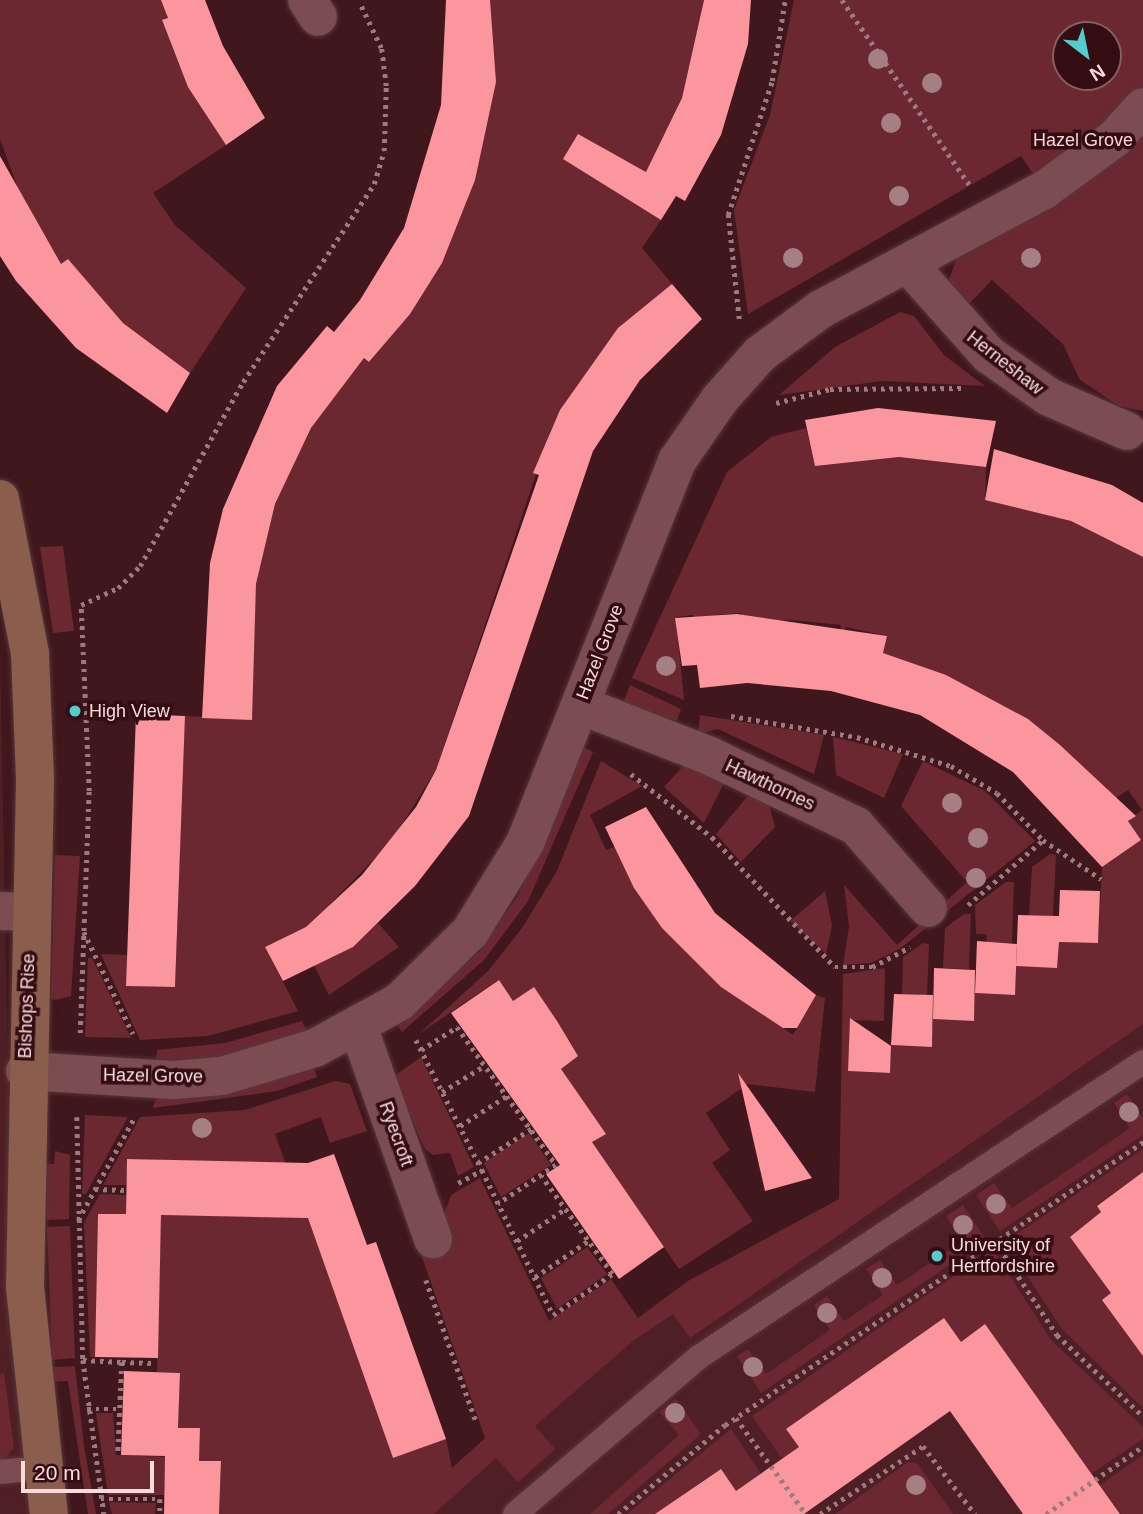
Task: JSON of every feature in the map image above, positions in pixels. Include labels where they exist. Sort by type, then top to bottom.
[{"type":"street","name":"Hazel Grove","points":[[25,1071],[173,1080],[222,1076],[359,1029],[436,969],[500,889],[580,705],[677,461],[734,409],[760,354],[821,309],[992,218],[1104,146],[1143,107]]},
{"type":"street","name":"Herneshaw","points":[[907,263],[961,329],[1019,377],[1127,431]]},
{"type":"street","name":"Bishops Rise","points":[[0,499],[30,654],[36,781],[15,911],[25,1071],[12,1288],[50,1514]]},
{"type":"street","name":"Hawthornes","points":[[580,705],[710,756],[856,826],[938,919]]},
{"type":"street","name":"Ryecroft","points":[[359,1029],[426,1239]]},
{"type":"lane","points":[[515,1514],[699,1357],[1143,1062]]},
{"type":"lane","points":[[0,1472],[41,1468]]},
{"type":"path","points":[[92,1041],[80,1040],[89,790],[81,605],[118,588],[140,566],[243,382],[374,184],[384,151],[386,86],[381,48],[358,0]]},
{"type":"path","points":[[740,326],[729,215],[772,81],[785,0]]},
{"type":"path","points":[[842,0],[992,218]]},
{"type":"path","points":[[734,409],[830,389],[932,385],[999,393],[1019,377]]},
{"type":"path","points":[[734,409],[775,391]]},
{"type":"path","points":[[719,714],[857,737],[951,766],[997,793],[1043,840],[1101,879]]},
{"type":"path","points":[[625,770],[712,837],[835,967],[872,967],[1043,840]]},
{"type":"path","points":[[83,931],[137,1043],[126,1043]]},
{"type":"path","points":[[422,1050],[457,1027],[556,1165],[498,1204]]},
{"type":"path","points":[[442,1092],[484,1066]]},
{"type":"path","points":[[460,1126],[508,1095]]},
{"type":"path","points":[[90,1111],[77,1110],[77,1221],[82,1360],[104,1514]]},
{"type":"path","points":[[77,1221],[137,1113],[130,1114]]},
{"type":"path","points":[[478,1163],[531,1129]]},
{"type":"path","points":[[618,1514],[736,1418],[1143,1142]]},
{"type":"path","points":[[477,1421],[426,1239],[482,1170],[553,1315],[612,1275],[541,1176]]},
{"type":"path","points":[[95,1189],[126,1190]]},
{"type":"path","points":[[517,1241],[565,1209]]},
{"type":"path","points":[[535,1277],[588,1241]]},
{"type":"path","points":[[995,1241],[1056,1335],[1143,1416]]},
{"type":"path","points":[[82,1360],[153,1363]]},
{"type":"path","points":[[118,1452],[122,1362]]},
{"type":"path","points":[[87,1409],[118,1409]]},
{"type":"path","points":[[736,1418],[806,1514]]},
{"type":"path","points":[[820,1514],[923,1446],[975,1514]]},
{"type":"path","points":[[1046,1514],[1143,1446]]},
{"type":"path","points":[[101,1499],[160,1499],[160,1514]]},
{"type":"shaded area","points":[[0,649],[13,1336],[33,1514],[0,1514]]},
{"type":"shaded area","name":"University of Hertfordshire","points":[[1143,1012],[1143,1514],[408,1514],[507,1417],[688,1282],[840,1199]]},
{"type":"green space","points":[[0,0],[161,0],[168,18],[162,21],[179,64],[226,145],[153,193],[175,225],[246,288],[190,373],[123,323],[68,259],[61,264],[19,191],[0,139]]},
{"type":"green space","points":[[490,0],[704,0],[682,98],[665,139],[646,172],[627,161],[611,189],[661,220],[642,248],[672,284],[575,389],[551,430],[436,770],[391,842],[330,904],[360,939],[378,923],[399,947],[329,995],[297,931],[265,947],[298,1011],[208,1036],[140,1040],[101,954],[127,955],[127,986],[175,987],[185,716],[251,719],[256,584],[275,504],[311,428],[364,358],[370,362],[397,328],[448,248],[490,111]]},
{"type":"green space","points":[[794,0],[1143,0],[1143,411],[1119,406],[1080,380],[1063,344],[992,280],[966,307],[948,283],[958,254],[1044,190],[1021,156],[748,314],[734,210],[770,115]]},
{"type":"green space","points":[[900,312],[914,316],[944,355],[985,386],[882,381],[779,395],[835,347]]},
{"type":"green space","points":[[806,428],[815,465],[899,457],[986,467],[985,500],[1071,521],[1143,557],[1143,1024],[690,1338],[673,1314],[633,1341],[535,1426],[555,1449],[518,1482],[496,1458],[434,1514],[219,1514],[221,1462],[165,1461],[164,1495],[108,1495],[96,1413],[113,1413],[116,1455],[199,1458],[200,1429],[178,1428],[180,1373],[157,1372],[161,1215],[273,1217],[274,1163],[128,1159],[126,1185],[103,1185],[140,1117],[245,1110],[335,1081],[350,1084],[367,1131],[330,1143],[321,1117],[275,1134],[288,1170],[293,1169],[393,1458],[446,1439],[452,1468],[485,1438],[421,1254],[453,1240],[444,1214],[451,1195],[480,1178],[549,1321],[611,1279],[638,1318],[688,1281],[839,1199],[843,974],[885,968],[884,1021],[850,1020],[848,1071],[890,1073],[891,1045],[932,1047],[933,1019],[974,1021],[974,993],[1015,995],[1016,966],[1057,967],[1058,942],[1098,943],[1102,867],[1141,840],[1128,821],[1142,810],[1128,790],[1113,800],[947,676],[883,653],[887,636],[846,627],[839,643],[841,625],[792,620],[768,621],[743,638],[741,613],[714,615],[716,640],[697,642],[693,615],[676,617],[684,700],[632,678],[727,472],[771,437]]},
{"type":"green space","points":[[63,546],[74,631],[53,633],[40,547]]},
{"type":"green space","points":[[630,685],[681,709],[677,721],[623,703]]},
{"type":"green space","points":[[700,715],[824,735],[814,774],[718,729],[698,734]]},
{"type":"green space","points":[[833,737],[903,754],[884,798],[836,775]]},
{"type":"green space","points":[[583,747],[593,752],[528,901],[484,960],[402,1032],[396,1024],[478,953],[518,896]]},
{"type":"green space","points":[[601,761],[642,786],[590,815],[606,850],[614,847],[650,909],[715,980],[793,1035],[816,995],[825,998],[815,1092],[748,1084],[706,1113],[730,1150],[712,1163],[753,1221],[679,1269],[592,1142],[605,1134],[560,1069],[578,1056],[534,987],[513,1001],[498,980],[419,1034],[488,971],[522,928],[557,871]]},
{"type":"green space","points":[[923,761],[985,791],[1035,841],[901,948],[871,963],[843,965],[849,926],[844,885],[897,945],[967,882],[901,806]]},
{"type":"green space","points":[[686,763],[725,781],[704,823],[664,787]]},
{"type":"green space","points":[[751,792],[769,804],[775,827],[741,862],[716,834]]},
{"type":"green space","points":[[1050,854],[1056,855],[1053,916],[1029,915],[1032,867]]},
{"type":"green space","points":[[55,855],[80,856],[71,996],[56,1000],[51,999]]},
{"type":"green space","points":[[1006,882],[1014,882],[1012,943],[987,942],[986,934],[976,934],[975,905]]},
{"type":"green space","points":[[825,891],[832,925],[826,954],[790,921]]},
{"type":"green space","points":[[964,914],[971,914],[969,969],[943,968],[945,928]]},
{"type":"green space","points":[[923,943],[929,944],[927,995],[902,994],[903,957]]},
{"type":"green space","points":[[88,958],[92,958],[131,1038],[85,1037]]},
{"type":"green space","points":[[302,1021],[307,1031],[211,1059],[156,1062],[157,1050],[225,1043]]},
{"type":"green space","points":[[421,1057],[474,1167],[458,1176],[450,1153],[433,1155],[425,1149],[396,1084],[397,1074]]},
{"type":"green space","points":[[313,1066],[317,1077],[277,1091],[153,1108],[157,1096]]},
{"type":"green space","points":[[1127,1094],[1143,1118],[1143,1135],[1000,1231],[976,1195],[994,1183],[1012,1208],[1130,1128],[1114,1103]]},
{"type":"green space","points":[[85,1115],[128,1117],[86,1194],[82,1194]]},
{"type":"green space","points":[[529,1133],[551,1165],[501,1197],[484,1163]]},
{"type":"green space","points":[[1143,1149],[1143,1172],[1097,1205],[1101,1212],[1070,1237],[1143,1331],[1143,1408],[1062,1329],[1005,1242]]},
{"type":"green space","points":[[55,1151],[70,1155],[69,1219],[47,1220],[46,1164],[54,1164]]},
{"type":"green space","points":[[100,1194],[126,1195],[126,1214],[98,1214],[95,1357],[90,1357],[84,1223]]},
{"type":"green space","points":[[963,1205],[986,1240],[761,1393],[737,1356],[748,1349],[766,1374],[830,1330],[814,1305],[827,1296],[844,1321],[883,1295],[866,1269],[880,1260],[897,1285],[962,1242],[946,1216]]},
{"type":"green space","points":[[70,1226],[75,1358],[52,1360],[47,1227]]},
{"type":"green space","points":[[587,1247],[607,1274],[557,1309],[541,1278]]},
{"type":"green space","points":[[993,1249],[1051,1340],[1143,1427],[1143,1439],[1091,1474],[984,1325],[961,1342],[944,1318],[786,1429],[832,1494],[815,1506],[752,1416]]},
{"type":"green space","points":[[75,1366],[84,1446],[96,1514],[88,1514],[68,1381],[54,1382],[53,1367]]},
{"type":"green space","points":[[4,1373],[14,1448],[0,1463],[0,1374]]},
{"type":"green space","points":[[676,1399],[701,1434],[608,1514],[590,1514],[679,1435],[659,1412]]},
{"type":"green space","points":[[731,1429],[761,1474],[736,1491],[720,1469],[655,1514],[627,1514]]},
{"type":"green space","points":[[1143,1455],[1143,1514],[1121,1514],[1100,1485]]},
{"type":"green space","points":[[908,1462],[918,1464],[953,1514],[835,1514]]},
{"type":"green space","points":[[109,1502],[156,1503],[155,1514],[112,1514]]},
{"type":"building","points":[[161,0],[205,0],[223,46],[265,118],[226,145],[188,87],[162,20],[168,18]]},
{"type":"building","points":[[446,0],[490,0],[496,82],[475,180],[442,263],[410,314],[369,362],[364,358],[311,428],[275,504],[256,584],[252,720],[202,718],[210,563],[223,509],[277,386],[327,326],[334,332],[360,300],[404,228],[441,105]]},
{"type":"building","points":[[704,0],[751,0],[748,44],[721,135],[685,201],[676,196],[661,220],[563,159],[578,134],[646,172],[682,98]]},
{"type":"building","points":[[0,156],[61,264],[68,259],[123,323],[190,373],[167,413],[76,348],[16,281],[0,256]]},
{"type":"building","points":[[672,284],[702,319],[640,380],[593,451],[469,816],[415,886],[353,947],[283,981],[265,947],[306,927],[362,875],[416,807],[436,770],[539,475],[533,473],[560,410],[618,328]]},
{"type":"building","points":[[878,408],[996,421],[986,467],[899,457],[815,466],[805,420]]},
{"type":"building","points":[[994,449],[1112,485],[1143,503],[1143,557],[1071,521],[985,500]]},
{"type":"building","points":[[737,614],[887,636],[883,653],[946,675],[1028,719],[1136,816],[1128,821],[1141,840],[1102,867],[1013,772],[920,715],[831,691],[747,683],[700,688],[697,665],[682,666],[675,618]]},
{"type":"building","points":[[136,714],[185,716],[175,987],[126,986]]},
{"type":"building","points":[[646,807],[715,913],[816,995],[797,1028],[783,1028],[721,987],[662,928],[634,888],[605,827]]},
{"type":"building","points":[[1060,890],[1100,891],[1098,943],[1059,942],[1057,968],[1016,966],[1018,915],[1059,916]]},
{"type":"building","points":[[977,941],[1017,944],[1015,995],[975,993]]},
{"type":"building","points":[[934,968],[975,970],[974,1021],[933,1019]]},
{"type":"building","points":[[499,980],[513,1001],[534,987],[557,1021],[578,1056],[561,1069],[606,1134],[592,1142],[664,1247],[619,1279],[546,1174],[560,1165],[451,1013]]},
{"type":"building","points":[[894,994],[933,995],[932,1047],[891,1045]]},
{"type":"building","points":[[850,1018],[891,1046],[890,1073],[848,1071]]},
{"type":"building","points":[[738,1073],[812,1178],[765,1191]]},
{"type":"building","points":[[334,1154],[367,1245],[376,1242],[446,1439],[393,1458],[308,1218],[161,1215],[158,1358],[95,1357],[98,1214],[126,1214],[127,1159],[308,1163]]},
{"type":"building","points":[[1143,1172],[1143,1356],[1102,1300],[1111,1293],[1070,1237],[1101,1212],[1097,1206]]},
{"type":"building","points":[[944,1318],[961,1342],[985,1324],[1120,1514],[1023,1514],[950,1411],[804,1514],[655,1514],[721,1469],[736,1491],[799,1447],[786,1429]]},
{"type":"building","points":[[124,1371],[180,1373],[178,1428],[200,1428],[199,1461],[221,1461],[219,1514],[164,1514],[165,1456],[121,1455]]},
{"type":"place","name":"High View","points":[[75,711]]},
{"type":"place","name":"University of Hertfordshire","points":[[937,1256]]}]
